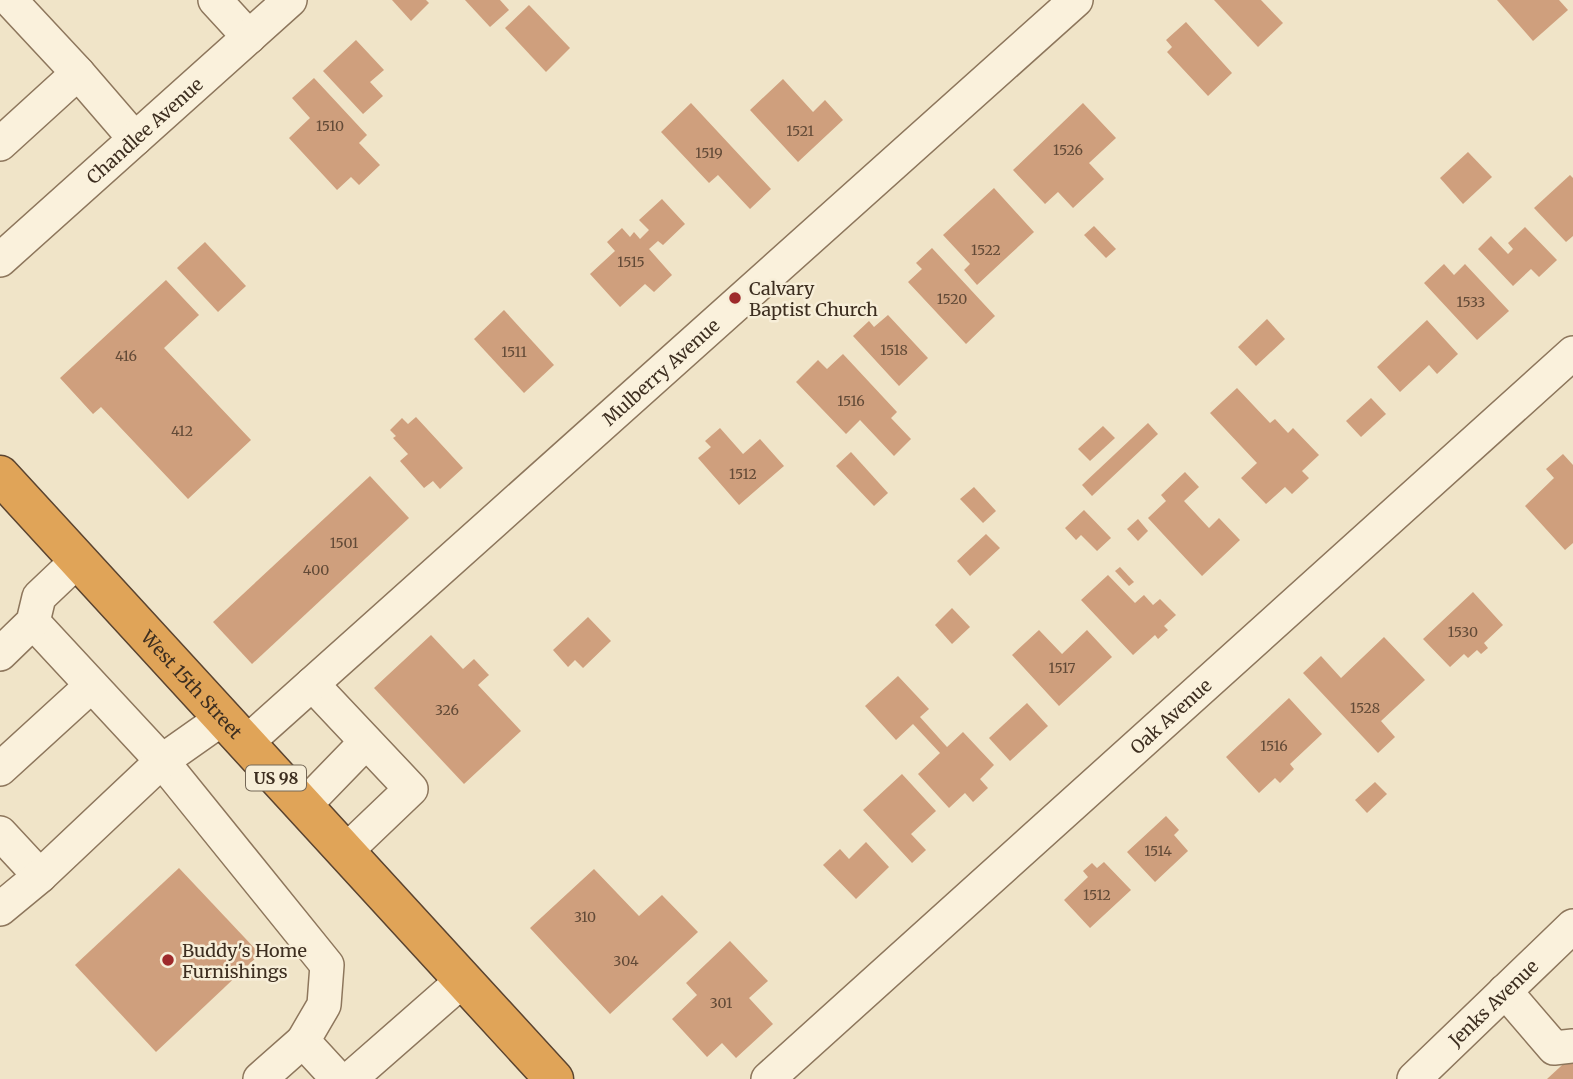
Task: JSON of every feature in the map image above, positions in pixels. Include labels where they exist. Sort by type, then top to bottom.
[{"type":"highway","name":"West 15th Street","points":[[0,475],[554,1079]]},
{"type":"street","points":[[10,0],[135,139]]},
{"type":"street","points":[[215,0],[249,37]]},
{"type":"street","name":"Chandlee Avenue","points":[[0,260],[290,0]]},
{"type":"street","name":"Mulberry Avenue","points":[[0,909],[40,876],[162,761],[234,731],[312,684],[1076,0]]},
{"type":"street","points":[[6,127],[78,73]]},
{"type":"street","name":"Oak Avenue","points":[[768,1079],[1573,353]]},
{"type":"street","points":[[0,654],[33,622],[40,597],[78,560]]},
{"type":"street","points":[[33,622],[162,761],[327,965],[324,1005],[303,1041],[260,1079]]},
{"type":"street","points":[[312,684],[411,789],[345,852]]},
{"type":"street","points":[[0,769],[91,686]]},
{"type":"street","points":[[303,807],[366,742]]},
{"type":"street","points":[[0,833],[40,876]]},
{"type":"street","name":"Jenks Avenue","points":[[1414,1079],[1573,926]]},
{"type":"street","points":[[350,1079],[463,981]]},
{"type":"street","points":[[1505,991],[1554,1048],[1573,1046]]},
{"type":"street","points":[[303,1041],[338,1079]]},
{"type":"building","points":[[392,0],[426,0],[429,3],[411,21]]},
{"type":"building","points":[[465,0],[500,0],[509,10],[490,27]]},
{"type":"building","points":[[1214,0],[1261,0],[1283,23],[1258,47]]},
{"type":"building","points":[[1497,0],[1559,0],[1568,10],[1533,41]]},
{"type":"building","points":[[529,5],[570,48],[546,72],[505,28]]},
{"type":"building","points":[[1186,22],[1232,73],[1208,96],[1167,52],[1172,47],[1166,40]]},
{"type":"building","points":[[356,40],[384,70],[370,82],[383,96],[363,114],[323,71]]},
{"type":"building","points":[[314,78],[367,135],[359,143],[380,165],[359,185],[351,177],[337,190],[289,138],[310,118],[292,98]]},
{"type":"building","points":[[783,79],[813,112],[825,100],[843,120],[798,162],[750,110]]},
{"type":"building","points":[[691,103],[771,189],[750,209],[718,175],[709,183],[661,132]]},
{"type":"building","points":[[1083,103],[1116,138],[1089,163],[1104,179],[1073,208],[1058,192],[1045,204],[1013,170]]},
{"type":"building","points":[[1468,152],[1492,177],[1463,204],[1440,178]]},
{"type":"building","points":[[1570,175],[1573,178],[1573,236],[1566,242],[1534,208]]},
{"type":"building","points":[[994,188],[1034,232],[977,285],[964,270],[970,264],[943,235]]},
{"type":"building","points":[[662,199],[685,224],[663,245],[658,241],[649,249],[672,275],[654,292],[645,284],[620,307],[590,274],[615,251],[607,242],[622,228],[630,237],[634,232],[640,239],[649,230],[639,220]]},
{"type":"building","points":[[1094,226],[1116,249],[1106,258],[1084,235]]},
{"type":"building","points":[[1525,227],[1557,260],[1539,277],[1531,269],[1513,286],[1478,249],[1491,236],[1508,254],[1513,249],[1508,243]]},
{"type":"building","points":[[205,242],[246,286],[218,312],[177,268]]},
{"type":"building","points":[[932,248],[995,316],[966,344],[908,282],[922,269],[916,263]]},
{"type":"building","points":[[1444,264],[1454,275],[1465,264],[1509,311],[1477,340],[1424,283]]},
{"type":"building","points":[[166,280],[199,315],[164,348],[251,440],[188,499],[101,407],[93,414],[60,378]]},
{"type":"building","points":[[504,310],[554,365],[524,393],[474,339]]},
{"type":"building","points":[[888,315],[928,358],[899,386],[853,336],[869,321],[874,327]]},
{"type":"building","points":[[1267,319],[1285,339],[1256,366],[1238,347]]},
{"type":"building","points":[[1427,320],[1458,354],[1437,374],[1429,365],[1400,392],[1377,367]]},
{"type":"building","points":[[843,354],[897,412],[891,418],[911,439],[894,456],[860,420],[846,434],[796,382],[818,360],[827,369]]},
{"type":"building","points":[[1237,388],[1270,423],[1275,419],[1288,433],[1293,428],[1319,455],[1302,471],[1309,478],[1292,494],[1285,487],[1266,504],[1241,478],[1257,463],[1210,413]]},
{"type":"building","points":[[1371,398],[1386,414],[1361,437],[1346,421]]},
{"type":"building","points":[[416,417],[463,468],[440,489],[433,481],[424,488],[400,461],[408,454],[393,438],[396,436],[390,430],[402,418],[408,424]]},
{"type":"building","points":[[1148,423],[1158,434],[1092,496],[1082,485]]},
{"type":"building","points":[[1103,426],[1115,438],[1090,461],[1078,449]]},
{"type":"building","points":[[720,428],[743,454],[760,439],[784,466],[739,505],[698,458],[711,447],[705,441]]},
{"type":"building","points":[[851,452],[888,493],[874,506],[836,466]]},
{"type":"building","points":[[1563,454],[1573,465],[1573,543],[1565,550],[1525,506],[1554,478],[1546,469]]},
{"type":"building","points":[[1185,472],[1199,487],[1184,501],[1209,528],[1219,518],[1240,540],[1202,576],[1148,518],[1166,501],[1161,495]]},
{"type":"building","points":[[370,476],[409,518],[252,664],[213,622]]},
{"type":"building","points":[[974,487],[996,511],[983,523],[960,499]]},
{"type":"building","points":[[1084,510],[1111,538],[1097,551],[1081,535],[1076,540],[1065,528]]},
{"type":"building","points":[[1138,519],[1148,531],[1138,541],[1127,529]]},
{"type":"building","points":[[986,534],[1000,548],[970,576],[957,561]]},
{"type":"building","points":[[1120,567],[1134,582],[1129,586],[1115,571]]},
{"type":"building","points":[[1108,575],[1135,603],[1144,595],[1153,605],[1160,599],[1176,615],[1164,626],[1168,630],[1158,639],[1155,635],[1133,655],[1081,600]]},
{"type":"building","points":[[1473,592],[1503,625],[1484,643],[1488,648],[1481,654],[1477,650],[1468,658],[1464,654],[1450,667],[1423,639]]},
{"type":"building","points":[[952,608],[970,627],[952,644],[935,625]]},
{"type":"building","points":[[588,617],[611,641],[583,668],[575,660],[568,667],[553,650]]},
{"type":"building","points":[[1039,630],[1062,654],[1087,630],[1112,657],[1059,706],[1012,655]]},
{"type":"building","points":[[431,635],[463,669],[474,659],[489,675],[478,685],[521,731],[464,784],[374,688]]},
{"type":"building","points":[[1384,637],[1425,680],[1381,721],[1395,737],[1378,753],[1303,673],[1321,656],[1341,678]]},
{"type":"building","points":[[898,676],[929,709],[920,717],[947,747],[963,732],[994,765],[980,779],[988,788],[973,802],[965,793],[949,808],[918,774],[940,753],[913,724],[896,740],[865,706]]},
{"type":"building","points":[[1289,698],[1322,734],[1290,764],[1294,769],[1280,783],[1275,778],[1259,793],[1226,757]]},
{"type":"building","points":[[1027,703],[1048,726],[1010,761],[989,738]]},
{"type":"building","points":[[902,774],[936,811],[911,834],[926,850],[912,863],[863,810]]},
{"type":"building","points":[[1375,782],[1387,794],[1367,813],[1355,800]]},
{"type":"building","points":[[1166,816],[1179,830],[1174,835],[1188,851],[1155,882],[1127,852]]},
{"type":"building","points":[[866,842],[889,867],[856,899],[823,865],[840,849],[849,859]]},
{"type":"building","points":[[1104,862],[1131,890],[1090,928],[1064,900],[1088,877],[1083,871],[1092,863],[1097,868]]},
{"type":"building","name":"Buddy's Home Furnishings","points":[[179,868],[260,954],[156,1052],[75,965]]},
{"type":"building","points":[[594,869],[639,916],[662,895],[698,932],[610,1014],[530,928]]},
{"type":"building","points":[[730,941],[768,981],[749,998],[773,1024],[736,1058],[722,1043],[707,1057],[672,1019],[697,995],[686,983]]},
{"type":"building","points":[[1573,1055],[1573,1079],[1547,1079]]},
{"type":"place","name":"Calvary Baptist Church","points":[[735,298]]},
{"type":"place","name":"Buddy's Home Furnishings","points":[[168,960]]}]
